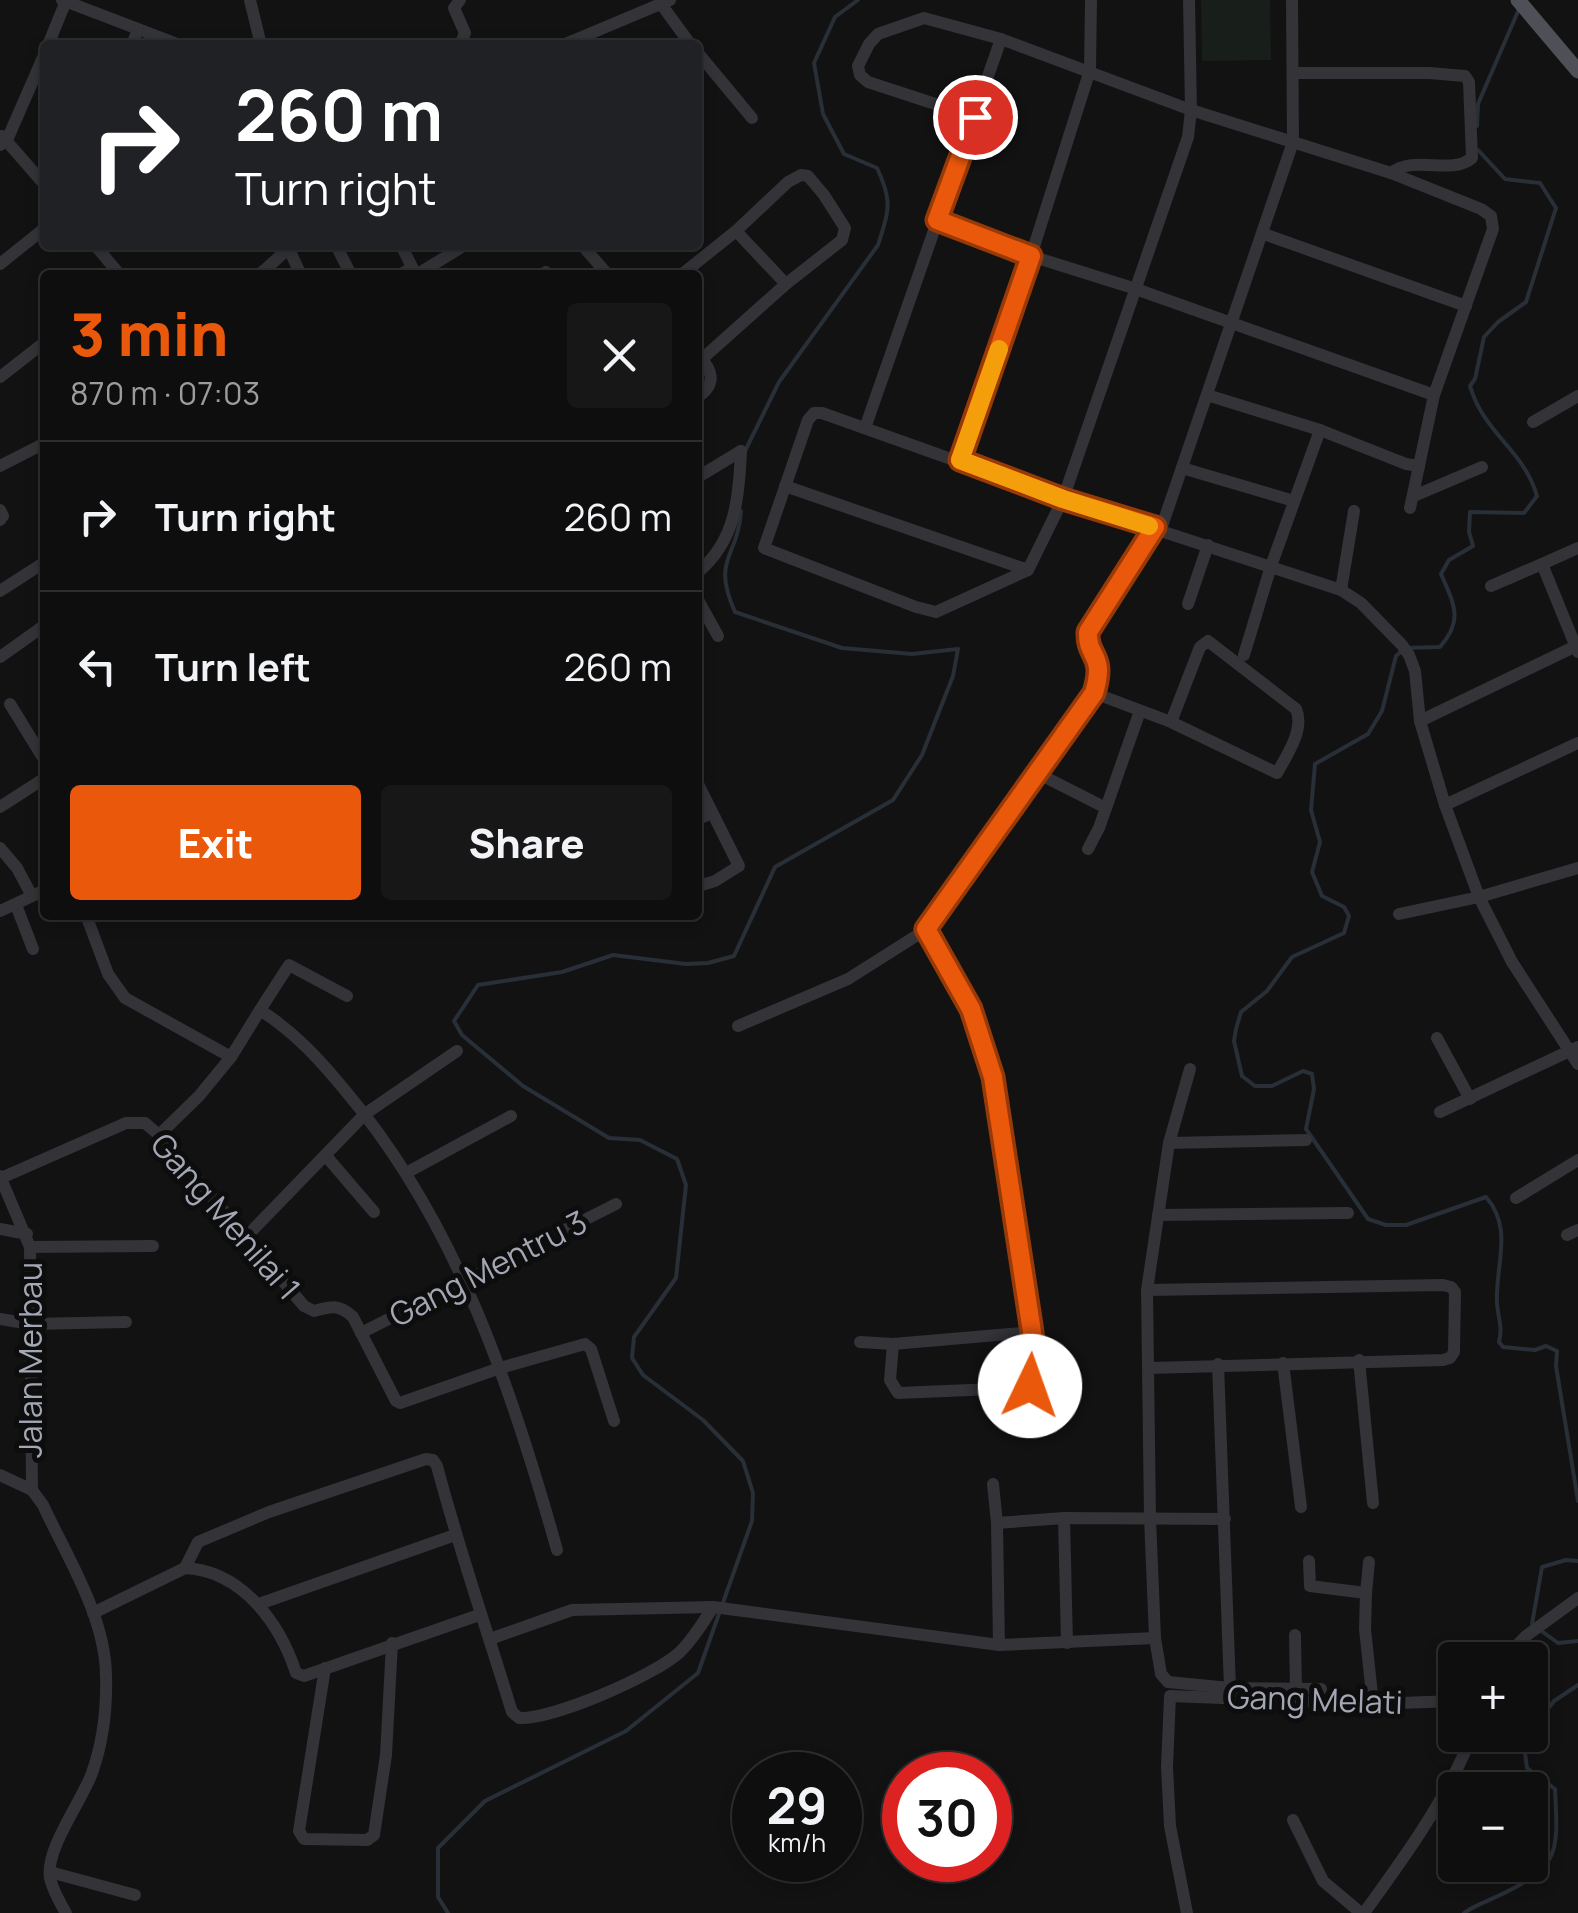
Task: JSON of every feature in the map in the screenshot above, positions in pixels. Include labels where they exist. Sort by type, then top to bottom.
[{"type":"main road","points":[[1518,0],[1578,71]]},
{"type":"street","points":[[250,0],[260,40]]},
{"type":"street","points":[[460,0],[454,8],[465,33],[462,40]]},
{"type":"street","points":[[960,460],[1090,70],[1091,0]]},
{"type":"street","points":[[1189,0],[1188,138],[1063,499],[1028,570],[936,612],[767,551],[765,546],[808,420],[814,413],[822,412],[1063,499],[1341,590],[1361,603],[1406,650],[1415,671],[1420,720],[1445,805],[1480,897],[1512,962],[1574,1049],[1578,1064]]},
{"type":"street","points":[[738,1026],[848,979],[926,929],[1094,693],[1100,672],[1099,662],[1088,644],[1088,632],[1158,528],[1294,142],[1292,0]]},
{"type":"street","points":[[50,40],[64,1],[81,3],[167,40]]},
{"type":"street","points":[[575,40],[666,2],[688,40]]},
{"type":"street","points":[[975,117],[868,82],[860,76],[858,66],[869,44],[878,34],[924,18],[1001,39],[1190,110],[1391,173],[1481,209],[1491,216],[1494,228],[1434,395],[1412,502],[1482,467]]},
{"type":"street","points":[[134,40],[138,29]]},
{"type":"street","points":[[865,428],[1001,39]]},
{"type":"street","points":[[702,59],[752,118]]},
{"type":"street","points":[[40,63],[2,140],[40,179]]},
{"type":"street","points":[[1293,72],[1464,76],[1470,82],[1472,158],[1461,164],[1411,164],[1391,173]]},
{"type":"street","points":[[687,270],[800,175],[808,176],[842,221],[842,240],[702,355]]},
{"type":"street","points":[[937,220],[1434,395]]},
{"type":"street","points":[[736,230],[786,284]]},
{"type":"street","points":[[0,264],[40,232]]},
{"type":"street","points":[[1264,234],[1466,306]]},
{"type":"street","points":[[99,250],[116,270]]},
{"type":"street","points":[[264,270],[285,250]]},
{"type":"street","points":[[419,270],[456,250]]},
{"type":"street","points":[[586,250],[604,270]]},
{"type":"street","points":[[0,377],[40,346]]},
{"type":"street","points":[[702,360],[712,378],[702,395]]},
{"type":"street","points":[[1207,396],[1320,430],[1419,466]]},
{"type":"street","points":[[1533,422],[1578,396]]},
{"type":"street","points":[[1244,655],[1320,430]]},
{"type":"street","points":[[0,466],[40,446]]},
{"type":"street","points":[[702,475],[741,451],[735,516],[718,552],[702,568]]},
{"type":"street","points":[[1182,468],[1294,501]]},
{"type":"street","points":[[786,486],[1028,570]]},
{"type":"street","points":[[0,510],[0,520]]},
{"type":"street","points":[[1341,590],[1354,511]]},
{"type":"street","points":[[1188,604],[1208,545]]},
{"type":"street","points":[[1491,586],[1578,548]]},
{"type":"street","points":[[1420,720],[1577,648],[1542,564]]},
{"type":"street","points":[[0,591],[40,565]]},
{"type":"street","points":[[702,607],[718,636]]},
{"type":"street","points":[[0,657],[40,629]]},
{"type":"street","points":[[1094,693],[1170,722],[1278,773],[1300,718],[1296,710],[1208,641],[1200,647],[1170,722]]},
{"type":"street","points":[[10,704],[40,753]]},
{"type":"street","points":[[1088,849],[1140,711]]},
{"type":"street","points":[[1445,805],[1578,743]]},
{"type":"street","points":[[1037,773],[1104,807]]},
{"type":"street","points":[[0,806],[40,781]]},
{"type":"street","points":[[702,792],[739,866],[734,872],[702,885]]},
{"type":"street","points":[[702,818],[712,813]]},
{"type":"street","points":[[0,848],[38,893],[0,910]]},
{"type":"street","points":[[1399,914],[1480,897],[1578,868]]},
{"type":"street","points":[[16,904],[33,949]]},
{"type":"street","points":[[88,920],[108,974],[125,998],[230,1057]]},
{"type":"street","points":[[893,1344],[890,1380],[898,1393],[1020,1388],[1036,1382],[1032,1332],[986,1050],[962,990],[926,929]]},
{"type":"street","points":[[159,1135],[199,1096],[230,1057],[290,965],[348,996]]},
{"type":"street","points":[[260,1010],[305,1043],[365,1114],[406,1173],[462,1280],[500,1368],[557,1550]]},
{"type":"street","points":[[1437,1038],[1470,1099]]},
{"type":"street","points":[[1440,1112],[1574,1049]]},
{"type":"street","points":[[245,1238],[365,1114],[457,1052]]},
{"type":"street","points":[[1190,1069],[1169,1143],[1148,1290],[1155,1638],[1164,1680],[1230,1688],[1320,1689]]},
{"type":"street","points":[[406,1173],[511,1116]]},
{"type":"street","name":"Gang Menilai 1","points":[[0,1177],[126,1123],[145,1123],[304,1306],[314,1311],[333,1305],[344,1308],[353,1317],[396,1401],[406,1401],[500,1368]]},
{"type":"street","points":[[1169,1143],[1306,1140]]},
{"type":"street","points":[[326,1156],[374,1212]]},
{"type":"street","points":[[1516,1198],[1578,1160]]},
{"type":"street","name":"Jalan Merbau","points":[[0,1177],[28,1241],[32,1490]]},
{"type":"street","name":"Gang Mentru 3","points":[[361,1333],[616,1204]]},
{"type":"street","points":[[1158,1215],[1348,1213]]},
{"type":"street","points":[[0,1229],[28,1241],[153,1246]]},
{"type":"street","points":[[1148,1290],[1452,1287],[1455,1292],[1454,1352],[1450,1358],[1149,1368]]},
{"type":"street","points":[[0,1319],[30,1324],[126,1322]]},
{"type":"street","points":[[860,1342],[893,1344],[1032,1332]]},
{"type":"street","points":[[500,1368],[588,1344],[614,1421]]},
{"type":"street","points":[[1359,1360],[1372,1504]]},
{"type":"street","points":[[1283,1363],[1301,1507]]},
{"type":"street","points":[[1218,1364],[1230,1688]]},
{"type":"street","points":[[184,1568],[198,1542],[269,1512],[426,1459],[434,1460],[437,1466],[479,1615],[512,1712],[524,1719],[626,1685],[664,1664],[690,1641],[716,1608]]},
{"type":"street","points":[[0,1476],[32,1490],[43,1505],[102,1641],[106,1674],[102,1736],[92,1774],[55,1851],[50,1872],[63,1912]]},
{"type":"street","points":[[993,1484],[999,1645]]},
{"type":"street","points":[[997,1522],[1064,1518],[1225,1519]]},
{"type":"street","points":[[1064,1518],[1067,1643]]},
{"type":"street","points":[[259,1604],[455,1535]]},
{"type":"street","points":[[1309,1561],[1310,1586],[1366,1593]]},
{"type":"street","points":[[1369,1562],[1365,1629],[1373,1704]]},
{"type":"street","points":[[93,1613],[184,1568],[217,1573],[259,1604],[275,1633],[286,1643],[296,1673],[304,1676],[479,1615]]},
{"type":"street","points":[[1520,1642],[1578,1598]]},
{"type":"street","points":[[490,1640],[572,1610],[716,1608],[999,1645],[1155,1638]]},
{"type":"street","points":[[1294,1635],[1296,1689]]},
{"type":"street","points":[[325,1668],[299,1831],[304,1839],[367,1840],[374,1835],[386,1754],[392,1643]]},
{"type":"street","name":"Gang Melati","points":[[1187,1913],[1172,1842],[1168,1786],[1168,1700],[1175,1694],[1373,1704],[1438,1702]]},
{"type":"street","points":[[1293,1820],[1323,1881],[1362,1913],[1435,1806],[1465,1752]]},
{"type":"street","points":[[50,1872],[135,1895]]},
{"type":"shaded area","points":[[1201,0],[1270,0],[1271,60],[1202,61]]},
{"type":"waterway","points":[[745,451],[779,382],[878,245],[885,223],[887,198],[877,168],[844,154],[823,114],[814,63],[835,17],[858,0]]},
{"type":"waterway","points":[[1477,126],[1478,104],[1519,9]]},
{"type":"waterway","points":[[1478,150],[1505,179],[1540,183],[1556,208],[1526,302],[1484,337],[1470,386],[1476,403],[1523,466],[1537,496],[1524,513],[1470,512],[1473,546],[1449,560],[1441,574],[1454,612],[1447,637],[1440,647],[1405,648],[1396,656],[1382,711],[1368,734],[1315,764],[1311,810],[1320,842],[1312,872],[1322,896],[1344,907],[1349,916],[1344,933],[1292,957],[1267,991],[1241,1012],[1234,1041],[1242,1076],[1255,1086],[1272,1086],[1303,1071],[1312,1074],[1314,1089],[1306,1129],[1368,1219],[1386,1225],[1406,1225],[1486,1197],[1494,1209],[1501,1235],[1499,1342],[1503,1347],[1535,1350],[1546,1346],[1557,1351],[1556,1366],[1578,1501]]},
{"type":"waterway","points":[[448,1913],[438,1897],[438,1848],[485,1801],[626,1731],[698,1673],[752,1521],[753,1493],[743,1461],[703,1420],[643,1375],[632,1358],[634,1337],[676,1278],[686,1185],[677,1159],[640,1140],[609,1138],[523,1086],[462,1035],[454,1021],[478,985],[562,972],[613,955],[686,964],[734,956],[775,867],[893,800],[922,755],[953,676],[958,649],[912,654],[842,648],[735,612],[725,580],[741,511]]},
{"type":"waterway","points":[[1532,1624],[1542,1567],[1578,1561]]},
{"type":"waterway","points":[[1540,1630],[1558,1643],[1578,1641]]},
{"type":"waterway","points":[[1548,1709],[1578,1685]]},
{"type":"waterway","points":[[1464,1913],[1520,1885],[1552,1855],[1555,1789],[1527,1768],[1525,1752]]},
{"type":"slow traffic","points":[[999,349],[960,460],[1149,526]]},
{"type":"route","points":[[975,117],[937,220],[1031,256],[960,460],[1063,499],[1155,527],[1088,632],[1088,644],[1095,652],[1100,672],[1094,693],[926,929],[971,1009],[993,1077],[1032,1332],[1036,1382],[1030,1386]]}]
